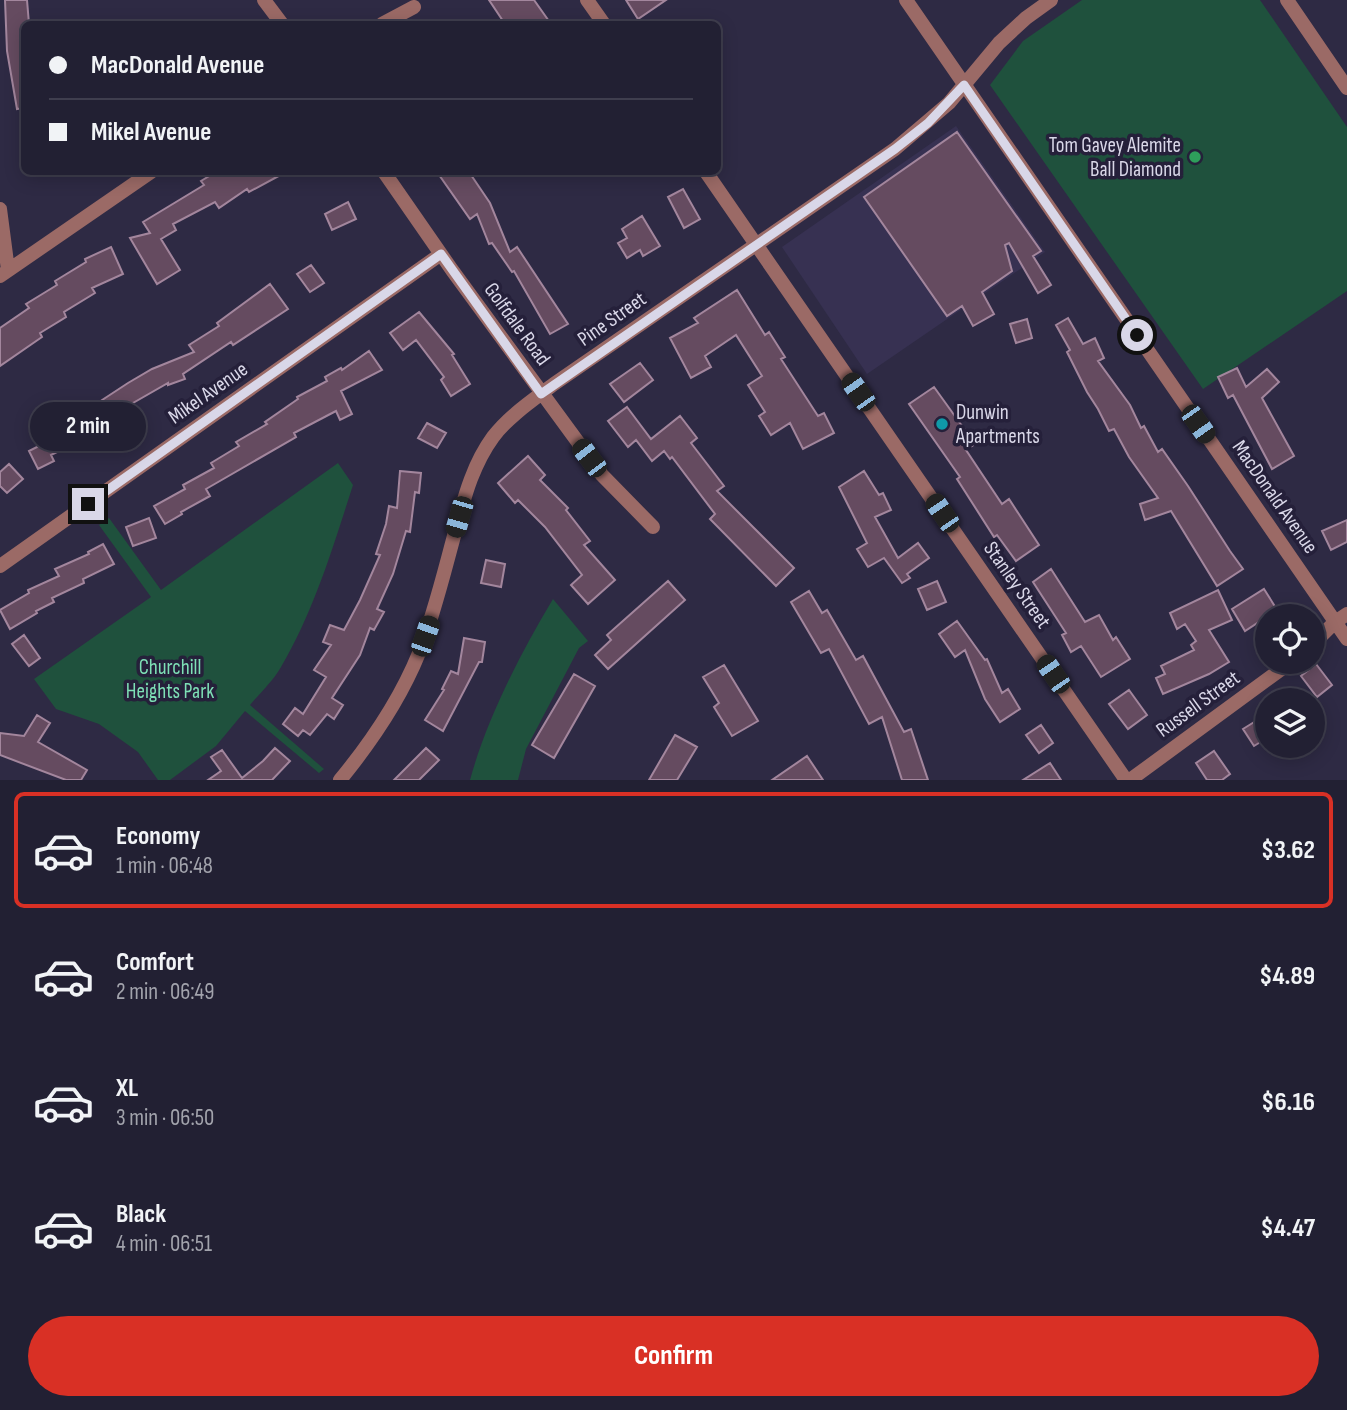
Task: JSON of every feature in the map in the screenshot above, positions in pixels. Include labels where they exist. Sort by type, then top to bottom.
[{"type":"street","points":[[264,0],[280,21]]},
{"type":"street","points":[[587,0],[602,21]]},
{"type":"street","name":"MacDonald Avenue","points":[[906,0],[1341,618],[1347,639]]},
{"type":"street","name":"Pine Street","points":[[340,780],[382,725],[419,653],[466,492],[478,462],[494,436],[513,416],[541,394],[895,149],[928,123],[999,43],[1051,0]]},
{"type":"street","points":[[1287,0],[1347,88]]},
{"type":"street","points":[[388,21],[414,7]]},
{"type":"street","points":[[3,269],[146,175]]},
{"type":"street","name":"Golfdale Road","points":[[386,175],[541,394],[602,475],[653,527]]},
{"type":"street","name":"Stanley Street","points":[[708,175],[1128,780]]},
{"type":"street","points":[[0,209],[3,269]]},
{"type":"street","name":"Mikel Avenue","points":[[0,566],[441,254]]},
{"type":"street","points":[[1325,633],[1341,618]]},
{"type":"street","name":"Russell Street","points":[[1128,780],[1274,674]]},
{"type":"shaded area","points":[[956,126],[1045,252],[867,374],[782,247]]},
{"type":"green space","points":[[1082,0],[1260,0],[1347,127],[1347,291],[1203,389],[990,85],[1023,41]]},
{"type":"green space","name":"Churchill Heights Park","points":[[338,463],[353,485],[322,578],[293,646],[281,667],[250,705],[324,769],[319,773],[245,711],[216,746],[170,780],[158,780],[138,752],[99,724],[56,709],[34,679],[151,597],[99,525],[109,518],[161,590]]},
{"type":"green space","points":[[553,599],[588,641],[579,648],[526,749],[518,780],[470,780],[485,733],[506,687]]},
{"type":"building","points":[[5,0],[27,0],[29,21],[21,21],[21,108],[17,109],[7,51]]},
{"type":"building","points":[[489,0],[534,0],[549,21],[503,21]]},
{"type":"building","points":[[626,0],[666,0],[638,19]]},
{"type":"building","points":[[957,132],[1041,251],[1033,256],[1051,285],[1038,293],[1009,243],[1005,245],[1012,271],[982,292],[994,314],[973,326],[962,306],[947,316],[864,197]]},
{"type":"building","points":[[211,175],[280,175],[249,192],[247,189],[219,208],[215,202],[173,224],[176,230],[161,239],[180,270],[157,284],[130,238],[150,233],[143,222],[204,185],[201,181]]},
{"type":"building","points":[[439,175],[471,175],[490,203],[510,252],[517,247],[568,324],[550,334],[514,271],[512,272],[492,243],[489,244],[477,214],[470,219]]},
{"type":"building","points":[[683,189],[700,219],[684,228],[668,197]]},
{"type":"building","points":[[348,202],[356,219],[332,230],[325,214]]},
{"type":"building","points":[[642,216],[660,246],[643,256],[640,250],[627,258],[618,243],[627,238],[622,229]]},
{"type":"building","points":[[111,247],[123,274],[92,288],[95,293],[64,312],[66,317],[40,333],[42,337],[0,366],[0,328],[29,308],[26,304],[57,285],[55,281],[86,262],[85,259]]},
{"type":"building","points":[[311,265],[324,283],[310,292],[297,274]]},
{"type":"building","points":[[270,284],[288,309],[183,374],[185,379],[168,383],[119,411],[122,416],[51,455],[54,461],[38,469],[29,451],[61,435],[58,428],[96,411],[93,406],[128,383],[152,369],[194,352],[189,345],[219,326],[217,323]]},
{"type":"building","points":[[737,290],[765,335],[769,332],[785,357],[781,359],[818,416],[824,413],[834,433],[803,449],[790,423],[771,435],[759,416],[765,412],[748,385],[762,376],[736,335],[705,356],[711,367],[691,378],[670,338],[698,323],[694,318]]},
{"type":"building","points":[[419,312],[454,354],[452,355],[470,384],[451,396],[441,380],[444,377],[416,340],[403,350],[390,333]]},
{"type":"building","points":[[1068,318],[1083,344],[1095,338],[1104,358],[1098,361],[1130,405],[1141,428],[1144,426],[1158,452],[1162,449],[1243,569],[1217,586],[1171,511],[1145,520],[1140,504],[1158,498],[1129,457],[1114,429],[1109,431],[1067,352],[1070,350],[1056,325]]},
{"type":"building","points":[[1027,319],[1032,338],[1016,343],[1010,324]]},
{"type":"building","points":[[369,351],[382,370],[341,391],[352,414],[340,420],[336,411],[294,433],[296,437],[206,489],[210,496],[165,524],[154,506],[185,489],[183,485],[214,468],[211,463],[239,446],[236,442],[267,424],[265,422],[298,399],[297,397],[327,381],[325,377],[341,368],[342,370]]},
{"type":"building","points":[[640,363],[653,380],[624,402],[610,384]]},
{"type":"building","points":[[1237,368],[1246,387],[1267,369],[1279,382],[1262,398],[1294,456],[1272,469],[1233,395],[1228,398],[1218,377]]},
{"type":"building","points":[[934,387],[975,444],[966,450],[1002,504],[1009,499],[1039,545],[1016,561],[997,535],[994,537],[957,479],[960,477],[909,404]]},
{"type":"building","points":[[627,407],[651,439],[680,416],[697,438],[691,443],[724,486],[717,491],[794,568],[776,586],[710,519],[715,514],[672,457],[670,459],[664,451],[652,461],[636,440],[628,447],[608,421]]},
{"type":"building","points":[[427,423],[446,433],[437,448],[418,438]]},
{"type":"building","points":[[528,456],[545,475],[540,480],[568,508],[566,510],[590,541],[584,545],[615,580],[588,604],[571,585],[582,575],[545,527],[518,500],[515,503],[498,483]]},
{"type":"building","points":[[9,464],[23,479],[7,493],[0,486],[0,472]]},
{"type":"building","points":[[400,471],[421,473],[419,493],[415,492],[410,532],[406,531],[393,574],[377,609],[384,612],[374,630],[370,628],[360,655],[332,698],[343,705],[334,719],[327,714],[310,735],[303,730],[298,736],[283,724],[295,708],[303,714],[326,677],[314,670],[331,645],[323,642],[330,625],[344,630],[360,600],[380,555],[376,554],[389,506],[397,508]]},
{"type":"building","points":[[864,471],[879,495],[883,493],[891,510],[875,517],[898,558],[918,543],[929,558],[907,574],[910,578],[902,583],[884,558],[868,567],[857,549],[867,543],[839,487]]},
{"type":"building","points":[[149,518],[156,538],[133,546],[126,527]]},
{"type":"building","points":[[1347,520],[1347,542],[1331,550],[1322,531]]},
{"type":"building","points":[[103,544],[114,564],[83,579],[84,583],[52,598],[54,602],[10,629],[0,610],[29,593],[28,590],[59,576],[55,569],[89,554],[88,552]]},
{"type":"building","points":[[486,560],[505,564],[501,587],[481,583]]},
{"type":"building","points":[[1051,569],[1085,622],[1099,615],[1113,640],[1116,637],[1130,659],[1101,677],[1081,646],[1071,652],[1062,635],[1066,633],[1033,582]]},
{"type":"building","points":[[668,581],[685,600],[608,669],[595,655],[611,640],[607,635]]},
{"type":"building","points":[[937,581],[946,602],[927,610],[918,589]]},
{"type":"building","points":[[1264,589],[1273,604],[1255,604],[1255,625],[1245,631],[1232,609]]},
{"type":"building","points":[[1218,590],[1232,620],[1209,630],[1229,662],[1163,694],[1156,678],[1165,674],[1161,666],[1194,650],[1191,645],[1196,641],[1185,624],[1177,629],[1170,613]]},
{"type":"building","points":[[809,591],[822,613],[827,610],[856,660],[863,656],[904,732],[911,729],[928,780],[902,780],[882,717],[869,724],[829,649],[821,653],[791,602]]},
{"type":"building","points":[[957,621],[985,660],[987,659],[1002,693],[1008,689],[1020,709],[1000,722],[985,699],[965,650],[955,657],[939,634]]},
{"type":"building","points":[[24,635],[40,658],[29,666],[12,644]]},
{"type":"building","points":[[464,638],[485,642],[482,662],[479,662],[443,731],[425,720],[444,690],[442,689],[451,671],[458,674]]},
{"type":"building","points":[[724,665],[758,721],[732,736],[714,707],[719,703],[703,677]]},
{"type":"building","points":[[574,674],[595,686],[554,758],[532,745]]},
{"type":"building","points":[[1324,674],[1332,685],[1325,691],[1325,688],[1310,688],[1301,676]]},
{"type":"building","points":[[1129,690],[1147,715],[1128,729],[1109,704]]},
{"type":"building","points":[[37,715],[50,723],[38,742],[87,770],[81,780],[66,780],[0,755],[0,733],[24,736]]},
{"type":"building","points":[[1255,722],[1255,745],[1254,746],[1243,729]]},
{"type":"building","points":[[1041,725],[1053,743],[1039,753],[1026,735]]},
{"type":"building","points":[[675,735],[697,747],[677,780],[649,780]]},
{"type":"building","points":[[275,748],[290,761],[272,780],[208,780],[221,771],[211,757],[222,750],[242,778]]},
{"type":"building","points":[[426,748],[439,760],[419,780],[394,780]]},
{"type":"building","points":[[1214,751],[1230,774],[1222,780],[1207,780],[1196,763]]},
{"type":"building","points":[[807,756],[823,780],[772,780]]},
{"type":"building","points":[[1050,763],[1061,780],[1023,780]]},
{"type":"place","name":"Tom Gavey Alemite Ball Diamond","points":[[1195,157]]},
{"type":"place","name":"Dunwin Apartments","points":[[942,424]]},
{"type":"route","points":[[88,504],[441,254],[541,394],[895,149],[928,123],[964,85],[1137,335]]}]
